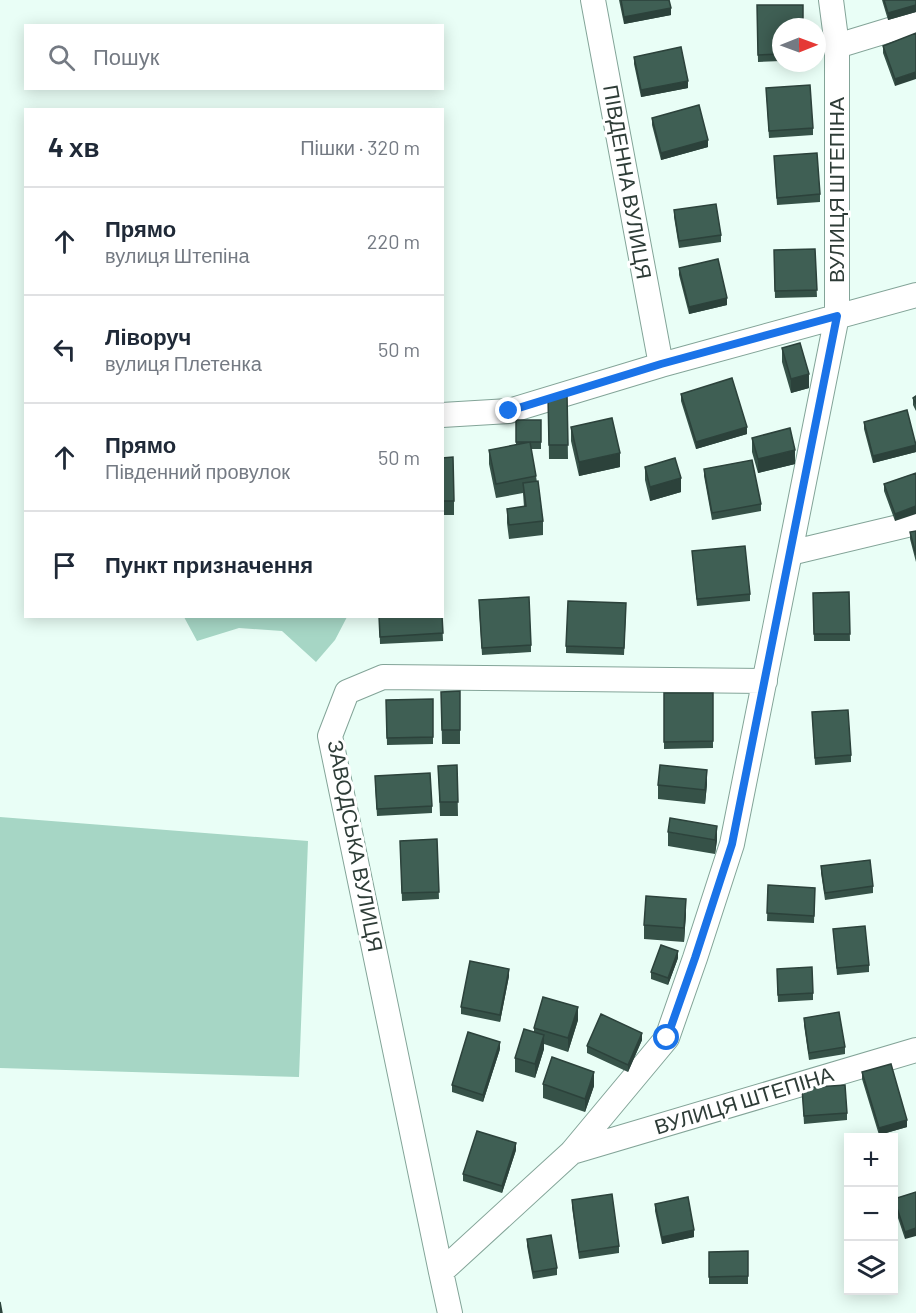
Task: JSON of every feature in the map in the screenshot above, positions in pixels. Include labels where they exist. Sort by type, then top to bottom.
[{"type":"street","name":"ПІВДЕННА ВУЛИЦЯ","points":[[593,0],[661,364]]},
{"type":"street","name":"ВУЛИЦЯ ШТЕПІНА","points":[[441,1272],[572,1152],[667,1038],[732,844],[837,316],[837,46],[831,0]]},
{"type":"street","points":[[837,46],[916,22]]},
{"type":"street","points":[[444,415],[509,411],[661,364],[916,295]]},
{"type":"street","points":[[790,553],[916,523]]},
{"type":"street","name":"ЗАВОДСЬКА ВУЛИЦЯ","points":[[441,1272],[330,736],[347,692],[383,677],[765,681]]},
{"type":"street","name":"ВУЛИЦЯ ШТЕПІНА","points":[[572,1152],[916,1050]]},
{"type":"street","points":[[441,1272],[450,1313]]},
{"type":"shaded area","points":[[185,618],[346,618],[335,640],[316,662],[282,631],[239,628],[197,641]]},
{"type":"shaded area","points":[[0,817],[308,841],[299,1077],[0,1068]]},
{"type":"building","points":[[621,0],[669,0],[671,8],[624,17]]},
{"type":"building","points":[[884,0],[916,0],[916,5],[888,13]]},
{"type":"building","points":[[757,5],[803,5],[803,18],[772,18],[772,54],[758,55]]},
{"type":"building","points":[[916,33],[916,72],[895,79],[883,46]]},
{"type":"building","points":[[681,47],[688,81],[641,90],[634,57]]},
{"type":"building","points":[[810,85],[813,128],[769,131],[766,88]]},
{"type":"building","points":[[699,105],[708,140],[661,153],[652,118]]},
{"type":"building","points":[[817,153],[820,194],[777,198],[774,156]]},
{"type":"building","points":[[716,204],[721,235],[679,241],[674,210]]},
{"type":"building","points":[[815,249],[817,290],[775,291],[774,250]]},
{"type":"building","points":[[718,259],[727,298],[689,307],[679,268]]},
{"type":"building","points":[[800,343],[809,374],[791,379],[782,348]]},
{"type":"building","points":[[732,378],[747,427],[696,442],[681,394]]},
{"type":"building","points":[[567,395],[568,445],[549,445],[548,396]]},
{"type":"building","points":[[907,410],[916,445],[873,456],[864,422]]},
{"type":"building","points":[[612,418],[620,453],[579,462],[571,427]]},
{"type":"building","points":[[516,420],[541,420],[541,442],[516,442]]},
{"type":"building","points":[[790,428],[795,450],[758,459],[752,438]]},
{"type":"building","points":[[530,442],[536,476],[496,484],[489,450]]},
{"type":"building","points":[[453,457],[454,501],[444,501],[444,458]]},
{"type":"building","points":[[675,458],[681,478],[650,487],[645,467]]},
{"type":"building","points":[[752,460],[761,504],[712,513],[704,469]]},
{"type":"building","points":[[916,473],[916,506],[895,514],[884,484]]},
{"type":"building","points":[[538,481],[543,521],[509,525],[507,509],[526,506],[523,483]]},
{"type":"building","points":[[916,531],[916,555],[910,532]]},
{"type":"building","points":[[745,546],[750,594],[697,599],[692,551]]},
{"type":"building","points":[[849,592],[850,634],[814,634],[813,593]]},
{"type":"building","points":[[529,597],[531,645],[482,648],[479,600]]},
{"type":"building","points":[[568,601],[626,603],[624,648],[566,646]]},
{"type":"building","points":[[379,618],[442,618],[443,633],[380,637]]},
{"type":"building","points":[[460,691],[460,730],[442,730],[441,692]]},
{"type":"building","points":[[664,693],[713,693],[713,741],[664,742]]},
{"type":"building","points":[[433,699],[433,737],[387,738],[386,700]]},
{"type":"building","points":[[848,710],[851,755],[815,758],[812,712]]},
{"type":"building","points":[[457,765],[458,802],[440,802],[438,766]]},
{"type":"building","points":[[660,765],[707,770],[705,790],[658,785]]},
{"type":"building","points":[[430,773],[432,806],[377,809],[375,776]]},
{"type":"building","points":[[670,818],[717,826],[715,840],[668,832]]},
{"type":"building","points":[[437,839],[439,892],[402,893],[400,841]]},
{"type":"building","points":[[870,860],[873,886],[825,893],[821,866]]},
{"type":"building","points":[[768,885],[815,888],[814,916],[767,913]]},
{"type":"building","points":[[646,896],[686,899],[684,928],[644,925]]},
{"type":"building","points":[[865,926],[869,965],[837,968],[833,929]]},
{"type":"building","points":[[661,945],[678,951],[668,978],[651,972]]},
{"type":"building","points":[[470,961],[509,969],[500,1015],[461,1007]]},
{"type":"building","points":[[812,967],[813,993],[778,995],[777,969]]},
{"type":"building","points":[[543,997],[578,1007],[568,1038],[534,1028]]},
{"type":"building","points":[[839,1012],[845,1047],[809,1053],[804,1018]]},
{"type":"building","points":[[601,1014],[642,1033],[628,1065],[587,1046]]},
{"type":"building","points":[[524,1029],[544,1035],[535,1064],[515,1058]]},
{"type":"building","points":[[468,1032],[500,1042],[483,1095],[452,1085]]},
{"type":"building","points":[[552,1057],[594,1072],[585,1099],[543,1084]]},
{"type":"building","points":[[891,1064],[907,1120],[879,1128],[862,1072]]},
{"type":"building","points":[[845,1085],[847,1113],[804,1116],[802,1088]]},
{"type":"building","points":[[477,1131],[516,1143],[502,1186],[463,1174]]},
{"type":"building","points":[[916,1192],[916,1228],[905,1232],[898,1211],[898,1198]]},
{"type":"building","points":[[612,1194],[619,1246],[579,1252],[572,1200]]},
{"type":"building","points":[[688,1197],[694,1230],[662,1237],[655,1204]]},
{"type":"building","points":[[551,1235],[557,1268],[533,1272],[527,1239]]},
{"type":"building","points":[[748,1251],[748,1276],[709,1277],[709,1252]]},
{"type":"route","points":[[509,411],[661,364],[837,316],[732,844],[667,1038]]}]
